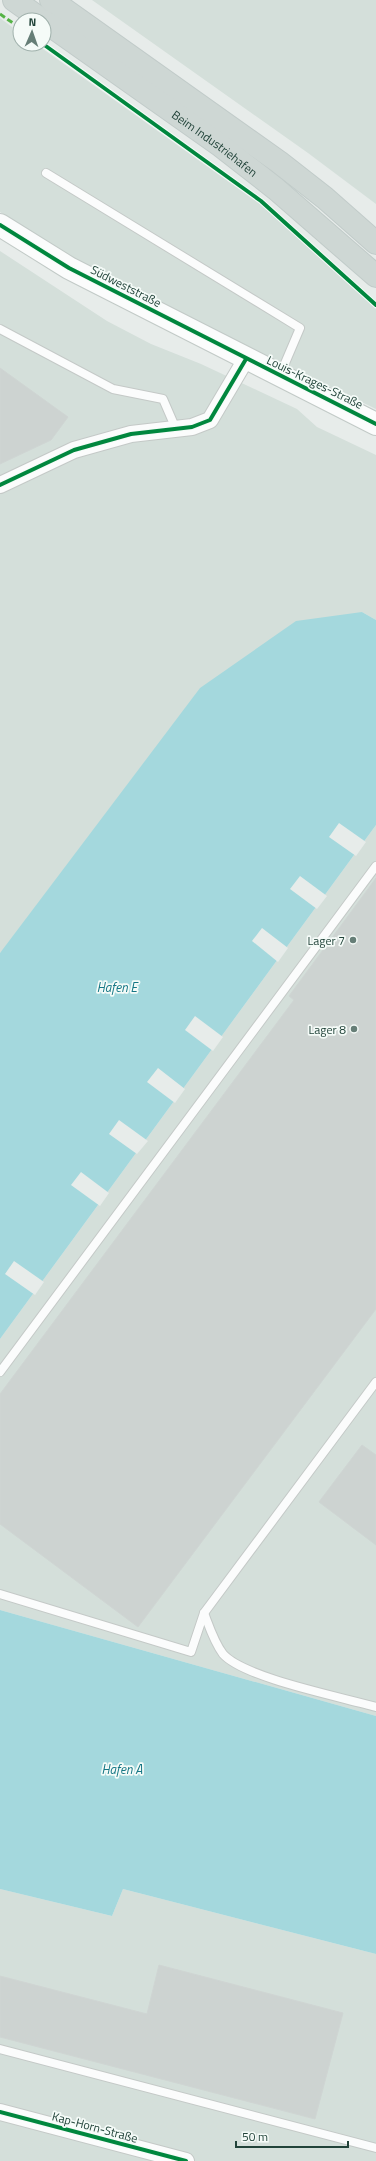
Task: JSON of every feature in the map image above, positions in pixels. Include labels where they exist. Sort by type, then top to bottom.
[{"type":"main road","name":"Beim Industriehafen","points":[[14,0],[31,12]]},
{"type":"main road","name":"Beim Industriehafen","points":[[51,0],[279,162],[326,198],[376,243]]},
{"type":"main road","name":"Beim Industriehafen","points":[[52,27],[220,146],[276,189],[376,276]]},
{"type":"street","name":"Südweststraße","points":[[0,225],[69,268],[246,359]]},
{"type":"street","name":"Louis-Krages-Straße","points":[[246,359],[376,424]]},
{"type":"street","points":[[0,485],[74,450],[131,434],[192,427],[210,420],[246,359]]},
{"type":"street","name":"Kap-Horn-Straße","points":[[0,2112],[186,2161]]},
{"type":"lane","points":[[46,173],[300,328],[280,376]]},
{"type":"lane","points":[[0,329],[113,388],[163,398],[176,429]]},
{"type":"lane","points":[[0,1372],[376,866]]},
{"type":"lane","points":[[0,1594],[190,1652],[204,1612],[376,1382]]},
{"type":"lane","points":[[204,1612],[216,1643],[224,1655],[246,1669],[283,1682],[376,1706]]},
{"type":"lane","points":[[0,2050],[376,2148]]},
{"type":"shaded area","points":[[92,0],[376,0],[376,204],[308,153]]},
{"type":"shaded area","points":[[0,18],[12,27],[12,52],[47,52],[260,204],[376,309],[376,409],[108,279],[0,212]]},
{"type":"shaded area","points":[[0,251],[107,321],[151,344],[201,364],[297,409],[317,427],[376,455],[376,620],[362,612],[0,953]]},
{"type":"shaded area","points":[[376,825],[376,1716],[0,1610],[0,1339]]},
{"type":"shaded area","points":[[0,1889],[112,1916],[123,1889],[376,1954],[376,2161],[0,2161]]},
{"type":"water","name":"Hafen E","points":[[362,612],[376,620],[376,825],[0,1339],[0,953],[200,688],[296,621]]},
{"type":"water","name":"Hafen A","points":[[0,1610],[376,1716],[376,1954],[123,1889],[112,1916],[0,1889]]},
{"type":"pier","points":[[339,823],[366,842],[356,856],[329,837]]},
{"type":"pier","points":[[300,876],[327,896],[317,909],[290,889]]},
{"type":"pier","points":[[262,928],[288,948],[278,962],[252,941]]},
{"type":"pier","points":[[195,1016],[223,1037],[213,1051],[185,1030]]},
{"type":"pier","points":[[158,1068],[185,1089],[175,1103],[147,1082]]},
{"type":"pier","points":[[119,1120],[148,1141],[137,1154],[109,1134]]},
{"type":"pier","points":[[81,1172],[109,1193],[100,1206],[71,1185]]},
{"type":"pier","points":[[14,1261],[44,1282],[35,1295],[5,1274]]},
{"type":"building","points":[[0,368],[68,417],[51,440],[0,464]]},
{"type":"building","points":[[376,878],[376,1309],[138,1627],[0,1524],[0,1394],[294,1000],[289,996]]},
{"type":"building","points":[[362,1445],[376,1455],[376,1545],[319,1502]]},
{"type":"building","points":[[159,1965],[343,2013],[315,2119],[0,2037],[0,1976],[147,2014]]},
{"type":"marked path","points":[[0,14],[12,22]]},
{"type":"cycle path","points":[[52,50],[261,201],[376,305]]},
{"type":"cycle path","points":[[0,225],[69,268],[376,424]]},
{"type":"cycle path","points":[[0,485],[74,450],[131,434],[192,427],[210,420],[246,359]]},
{"type":"cycle path","points":[[0,2112],[186,2161]]},
{"type":"place","name":"Lager 7","points":[[353,940]]},
{"type":"place","name":"Lager 8","points":[[354,1029]]}]
